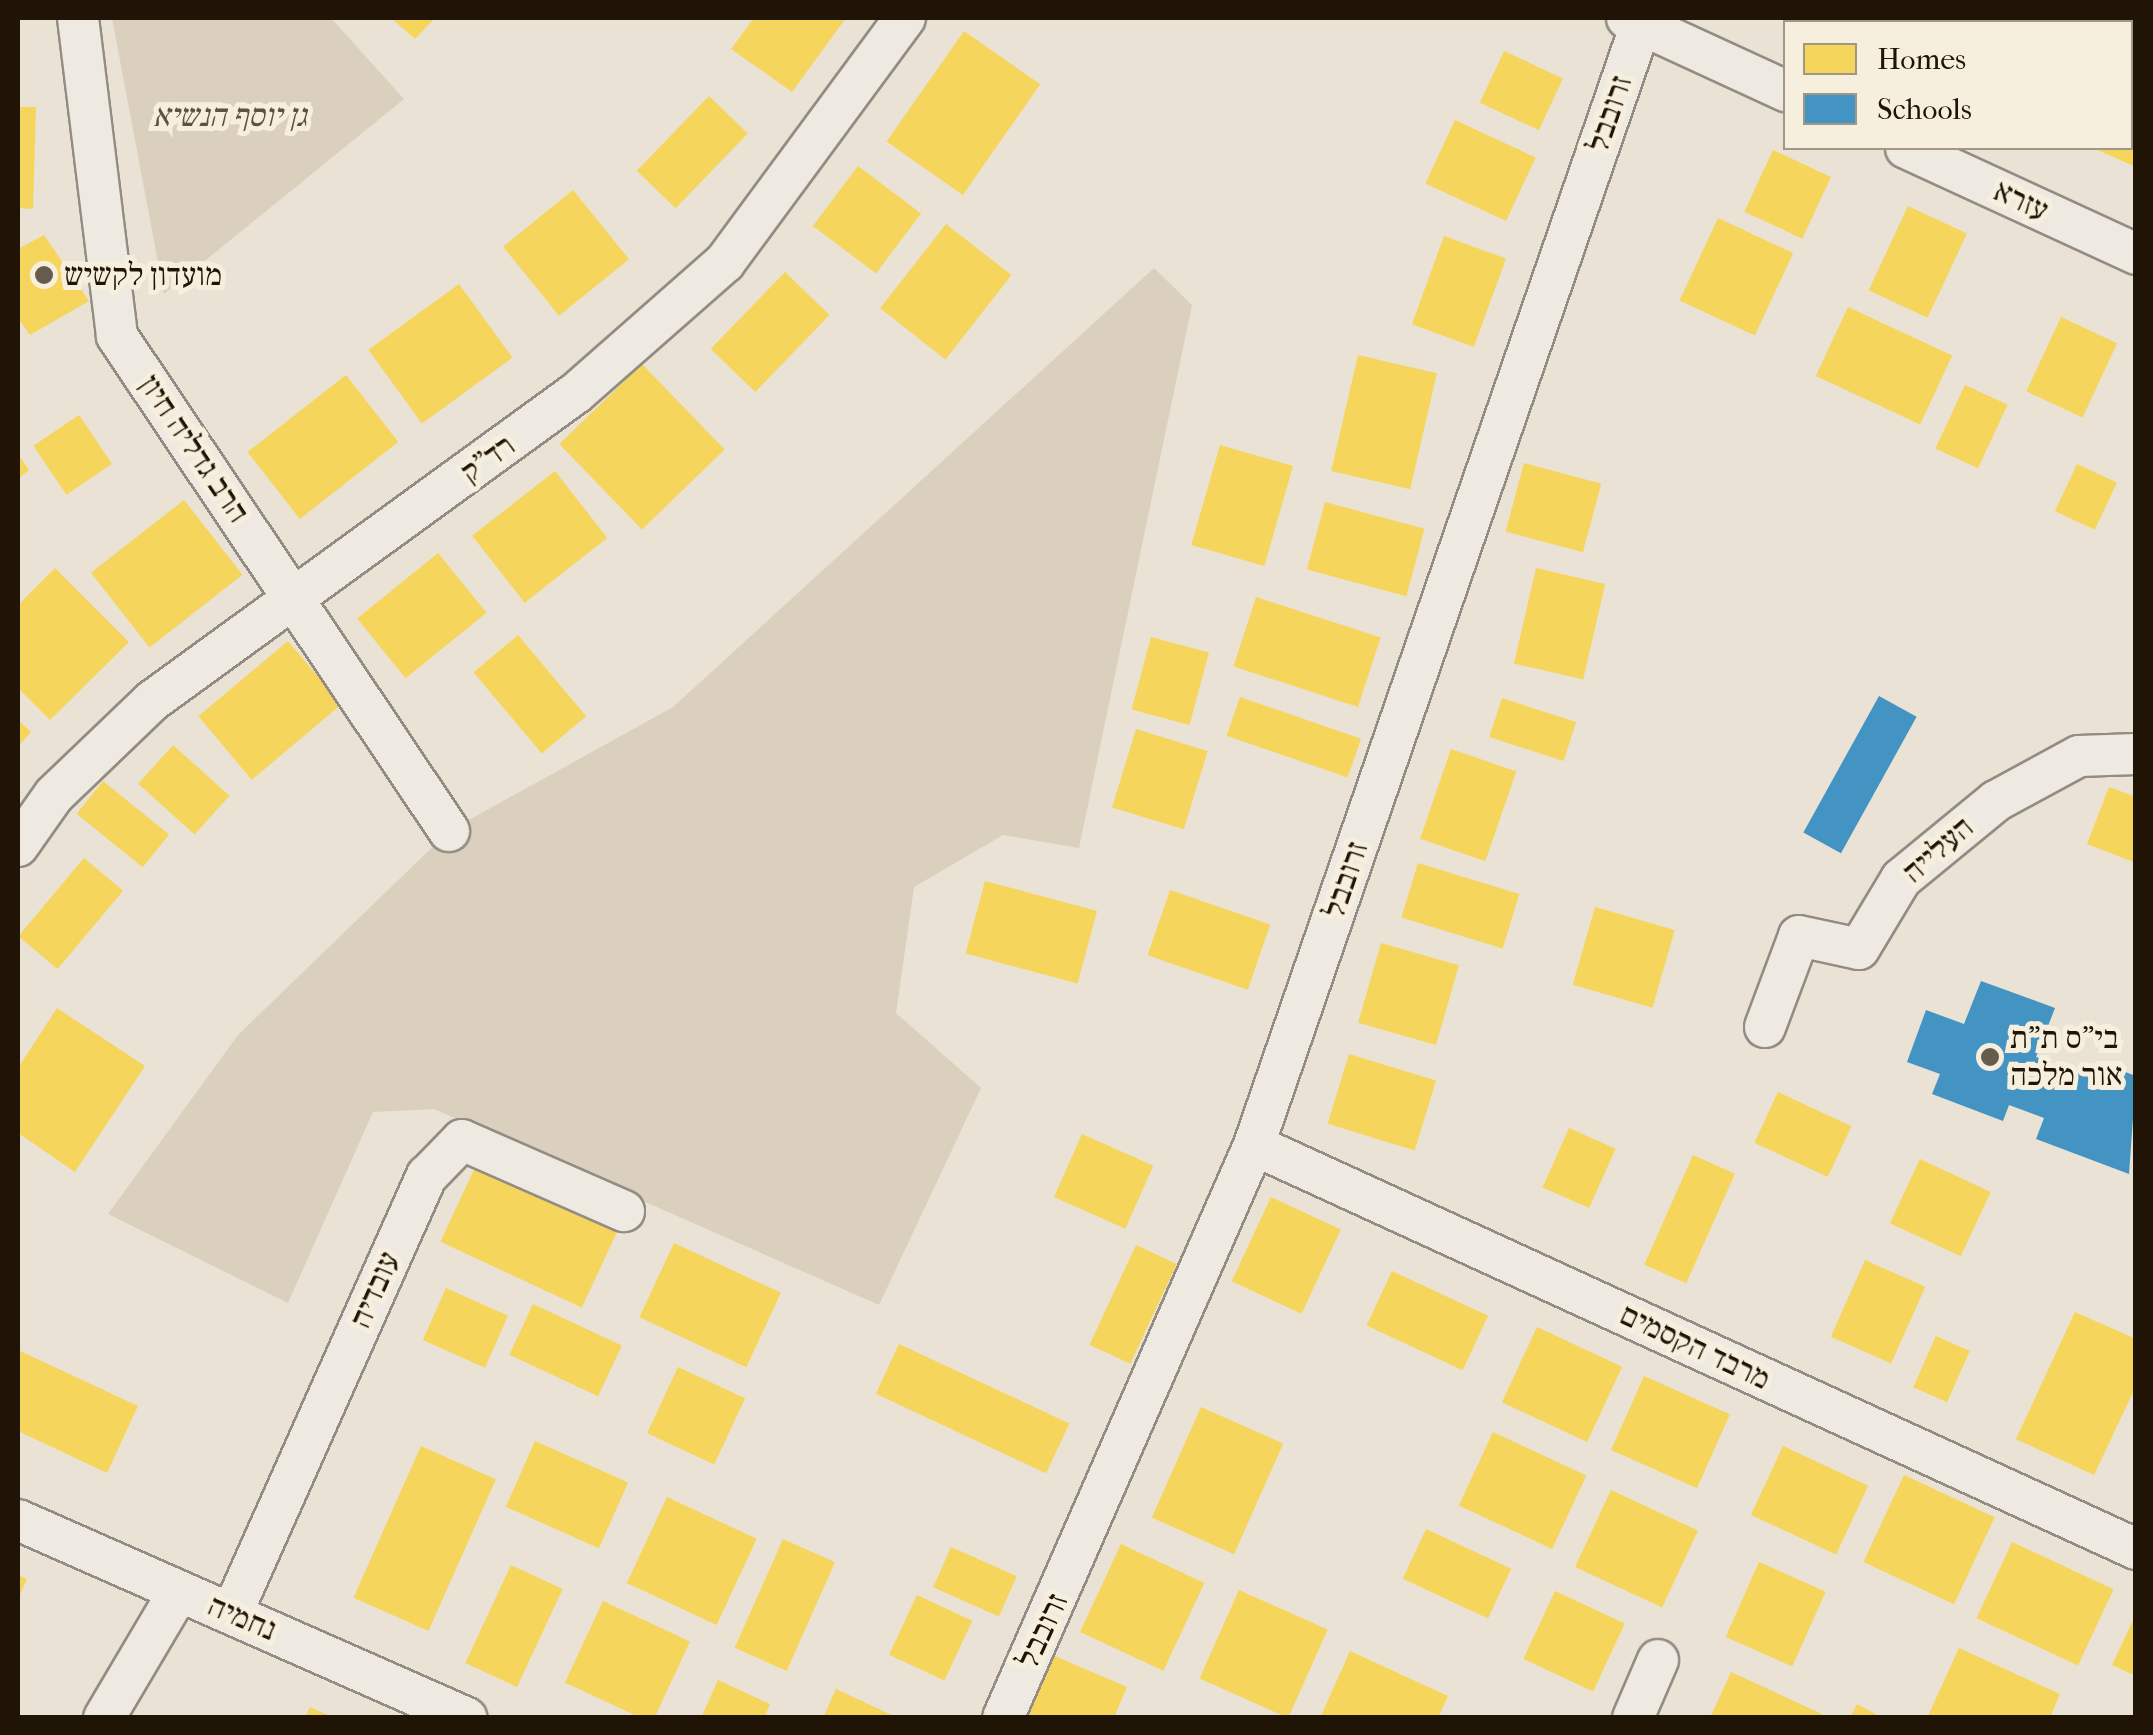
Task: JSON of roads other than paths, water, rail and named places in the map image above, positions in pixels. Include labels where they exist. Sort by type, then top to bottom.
[{"type":"street","name":"הרב גדליה חיון","points":[[78,18],[117,336],[449,830]]},
{"type":"street","name":"רד\"ק","points":[[18,846],[54,795],[152,701],[576,393],[725,262],[905,18]]},
{"type":"street","points":[[1634,21],[1783,90]]},
{"type":"street","name":"זרובבל","points":[[1003,1718],[1254,1144],[1634,21]]},
{"type":"street","name":"עזרא","points":[[1910,150],[2136,254]]},
{"type":"street","name":"העלייה","points":[[1765,1027],[1799,936],[1859,949],[1900,878],[1996,801],[2079,756],[2136,754]]},
{"type":"street","name":"עובדיה","points":[[232,1612],[427,1176],[462,1140],[624,1211]]},
{"type":"street","name":"מרבד הקסמים","points":[[1254,1144],[2136,1549]]},
{"type":"street","name":"נחמיה","points":[[18,1520],[466,1718]]},
{"type":"street","points":[[106,1716],[179,1591]]},
{"type":"street","points":[[1633,1718],[1658,1660]]},
{"type":"place","name":"מועדון לקשיש","points":[[44,275]]},
{"type":"place","name":"בי\"ס ת\"ת אור מלכה","points":[[1990,1057]]},
{"type":"park label","name":"גן יוסף הנשיא","points":[[230,116]]}]
